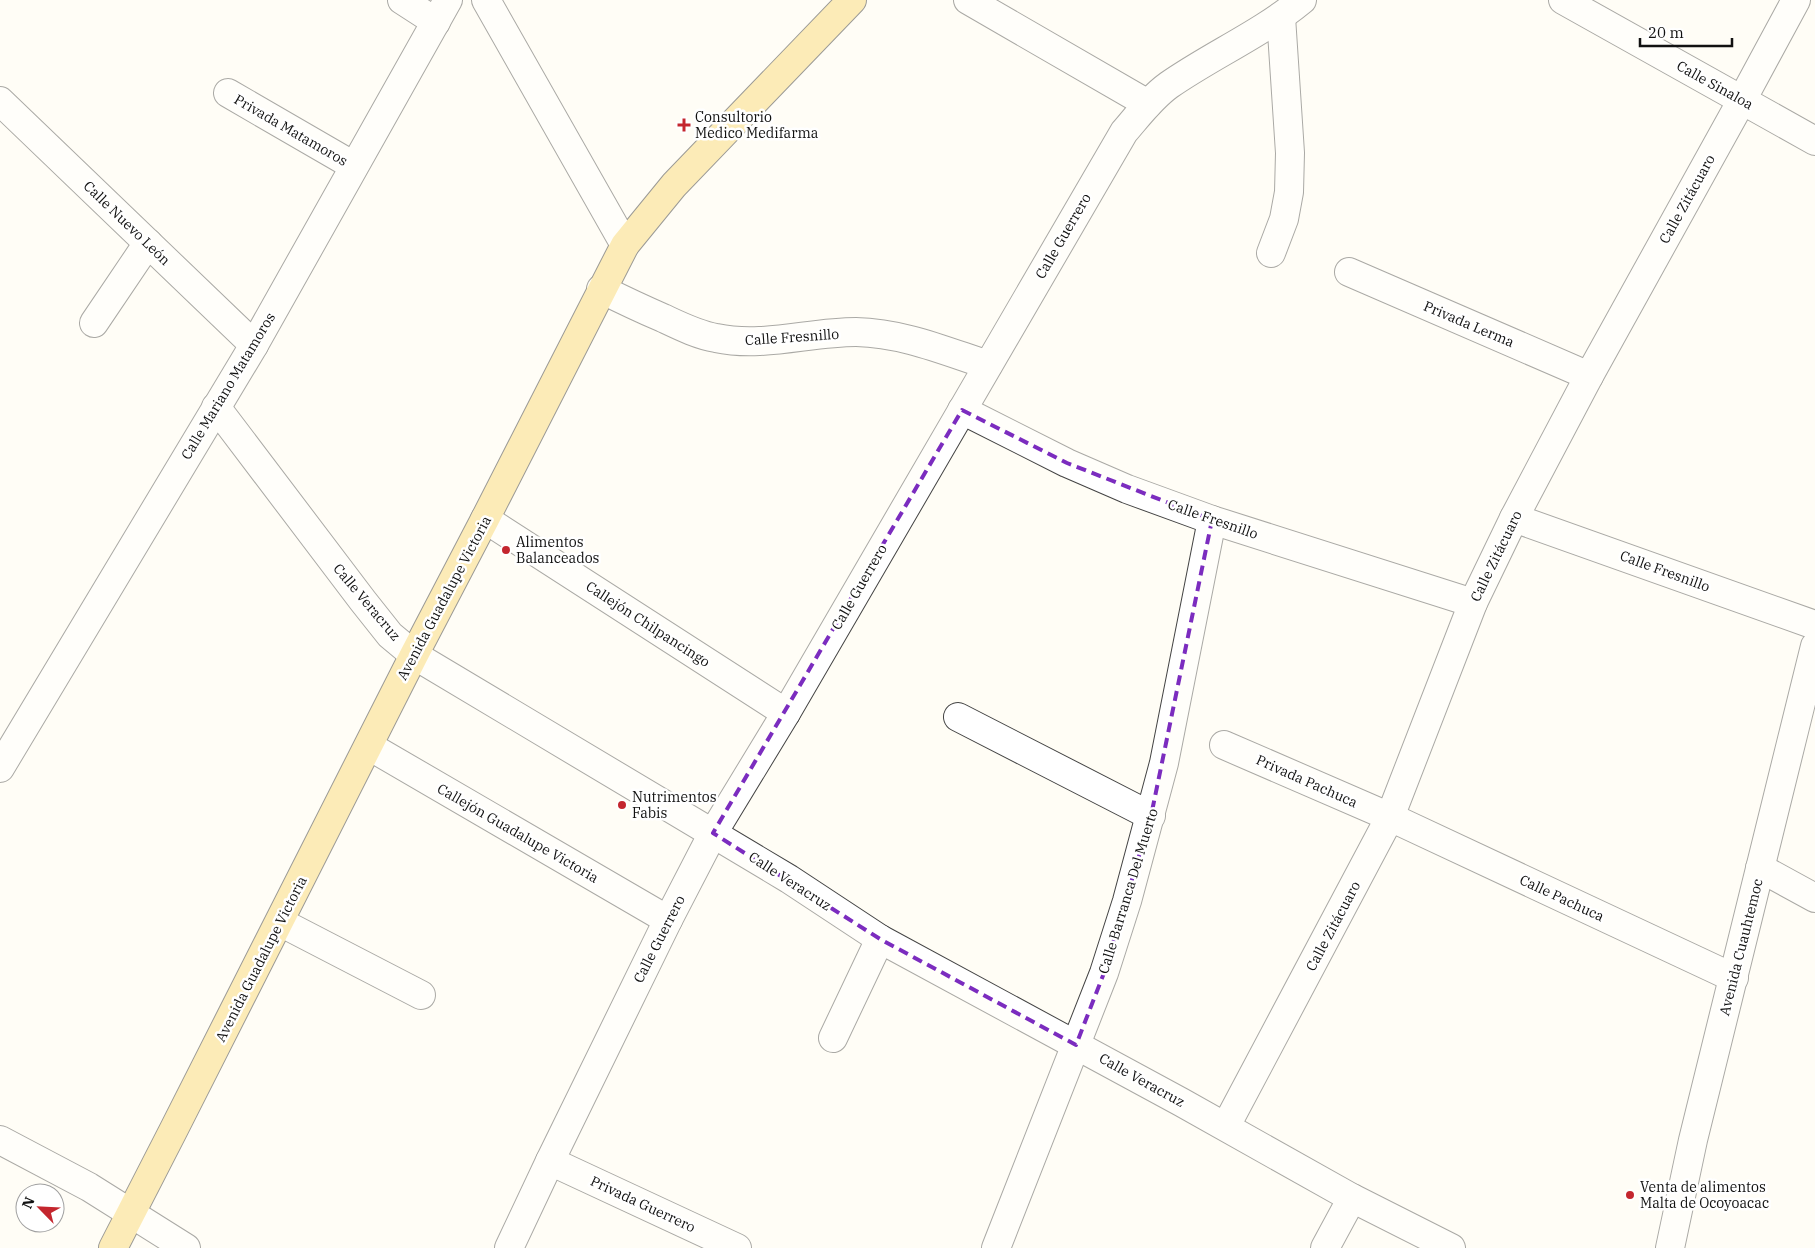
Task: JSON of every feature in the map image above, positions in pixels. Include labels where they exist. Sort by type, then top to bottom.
[{"type":"main road","name":"Avenida Guadalupe Victoria","points":[[113,1248],[625,244],[674,185],[852,0]]},
{"type":"street","points":[[402,0],[442,11]]},
{"type":"street","points":[[486,0],[625,244]]},
{"type":"street","points":[[968,0],[1148,104]]},
{"type":"street","name":"Calle Sinaloa","points":[[1563,0],[1815,141]]},
{"type":"street","name":"Calle Zitácuaro","points":[[1226,1126],[1390,817],[1473,602],[1514,518],[1588,376],[1796,0]]},
{"type":"street","points":[[1271,253],[1284,219],[1290,192],[1291,8]]},
{"type":"street","name":"Calle Guerrero","points":[[509,1248],[668,920],[713,833],[786,713],[1124,132],[1148,104],[1168,87],[1291,8]]},
{"type":"street","name":"Calle Mariano Matamoros","points":[[0,768],[254,345],[442,11]]},
{"type":"street","name":"Privada Matamoros","points":[[228,92],[354,166]]},
{"type":"street","name":"Calle Nuevo León","points":[[0,101],[254,345]]},
{"type":"street","points":[[94,324],[148,243]]},
{"type":"street","name":"Privada Lerma","points":[[1349,272],[1588,376]]},
{"type":"street","name":"Calle Fresnillo","points":[[601,290],[681,326],[715,338],[750,342],[820,334],[856,332],[885,334],[914,340],[988,365]]},
{"type":"street","name":"Calle Veracruz","points":[[216,407],[363,601],[390,634],[414,655],[790,879],[880,939],[1226,1126],[1437,1245]]},
{"type":"street","name":"Calle Fresnillo","points":[[962,410],[1067,463],[1127,489],[1212,520],[1473,602]]},
{"type":"street","name":"Calle Fresnillo","points":[[1514,518],[1815,625]]},
{"type":"street","name":"Callejón Chilpancingo","points":[[485,519],[786,713]]},
{"type":"street","name":"Calle Barranca Del Muerto","points":[[996,1248],[1104,973],[1127,902],[1164,763],[1212,520]]},
{"type":"street","name":"Avenida Cuauhtemoc","points":[[1670,1248],[1693,1140],[1815,646]]},
{"type":"street","points":[[958,717],[1151,816]]},
{"type":"street","name":"Privada Pachuca","points":[[1224,745],[1390,817]]},
{"type":"street","name":"Callejón Guadalupe Victoria","points":[[369,746],[668,920]]},
{"type":"street","name":"Calle Pachuca","points":[[1390,817],[1734,978]]},
{"type":"street","points":[[1760,868],[1815,898]]},
{"type":"street","points":[[280,922],[422,995]]},
{"type":"street","points":[[834,1038],[880,939]]},
{"type":"street","points":[[0,1140],[43,1161],[132,1212],[186,1248]]},
{"type":"street","name":"Privada Guerrero","points":[[550,1161],[737,1248]]},
{"type":"street","points":[[1325,1248],[1352,1198]]},
{"type":"highlighted area","points":[[962,410],[1067,463],[1212,520],[1151,816],[1104,973],[1076,1045],[880,939],[713,833]]},
{"type":"place","name":"Consultorio Medico Medifarma","points":[[684,125]]},
{"type":"place","name":"Alimentos Balanceados","points":[[506,550]]},
{"type":"place","name":"Nutrimentos Fabis","points":[[622,805]]},
{"type":"place","name":"Venta de alimentos Malta de Ocoyoacac","points":[[1630,1195]]}]
